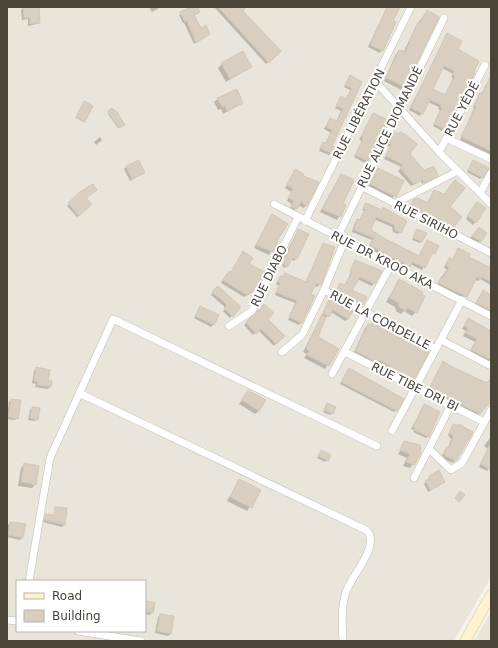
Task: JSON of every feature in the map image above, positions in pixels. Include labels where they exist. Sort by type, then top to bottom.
[{"type":"street","name":"RUE LIBÉRATION","points":[[305,221],[411,7]]},
{"type":"street","name":"RUE ALICE DIOMANDÉ","points":[[337,238],[399,107],[444,18]]},
{"type":"street","name":"RUE YÉDÉ","points":[[439,152],[485,65]]},
{"type":"street","points":[[375,81],[439,152],[491,204]]},
{"type":"street","points":[[446,138],[491,159]]},
{"type":"street","points":[[394,204],[458,171]]},
{"type":"street","points":[[480,193],[491,173]]},
{"type":"street","name":"RUE SIRIHO","points":[[361,186],[491,253]]},
{"type":"street","name":"RUE DR KROO AKA","points":[[274,204],[344,242],[462,300],[491,316]]},
{"type":"street","name":"RUE DIABO","points":[[229,326],[252,311],[298,217]]},
{"type":"street","points":[[282,352],[302,335],[324,290],[344,242]]},
{"type":"street","points":[[332,374],[391,265]]},
{"type":"street","name":"RUE LA CORDELLE","points":[[324,290],[365,314],[436,349]]},
{"type":"street","points":[[392,432],[462,300]]},
{"type":"street","points":[[29,580],[50,458],[113,319],[377,446]]},
{"type":"street","points":[[441,340],[491,366]]},
{"type":"street","name":"RUE TIBE DRI BI","points":[[345,352],[484,422]]},
{"type":"street","points":[[79,393],[359,526],[370,534],[372,542],[369,551],[346,591],[342,621],[343,641]]},
{"type":"street","points":[[414,478],[451,405]]},
{"type":"street","points":[[429,449],[451,470],[462,463],[491,410]]},
{"type":"street","points":[[465,641],[491,595]]},
{"type":"street","points":[[84,632],[140,641]]},
{"type":"shaded area","points":[[7,7],[491,7],[491,577],[454,641],[7,641]]},
{"type":"shaded area","points":[[491,612],[491,641],[474,641]]},
{"type":"building","points":[[23,7],[39,7],[40,23],[30,24],[30,18],[24,18]]},
{"type":"building","points":[[190,7],[197,7],[200,12],[194,15],[201,28],[206,25],[210,34],[196,43],[187,21],[185,22],[180,12]]},
{"type":"building","points":[[218,7],[246,7],[243,11],[281,51],[269,63]]},
{"type":"building","points":[[387,7],[400,7],[393,21],[396,22],[383,51],[370,45]]},
{"type":"building","points":[[427,10],[439,17],[405,87],[386,78],[399,50],[405,52],[418,22],[420,23]]},
{"type":"building","points":[[447,33],[462,41],[458,49],[479,61],[474,72],[475,73],[445,129],[434,124],[442,108],[440,107],[441,105],[430,100],[423,114],[411,108]],"holes":[[[444,66],[454,71],[453,75],[455,76],[445,95],[433,89]]]},
{"type":"building","points":[[243,51],[252,67],[230,79],[221,63]]},
{"type":"building","points":[[350,75],[362,82],[332,146],[335,147],[332,154],[320,148],[323,142],[326,143],[332,130],[326,127],[330,118],[337,121],[343,109],[336,106],[341,96],[346,99],[352,88],[345,85]]},
{"type":"building","points":[[491,75],[491,151],[461,137],[476,106],[474,105],[480,93],[482,94]]},
{"type":"building","points":[[237,89],[243,103],[227,111],[225,106],[222,107],[217,98]]},
{"type":"building","points":[[84,101],[93,106],[85,122],[76,117]]},
{"type":"building","points":[[111,108],[117,112],[125,125],[119,128],[108,112]]},
{"type":"building","points":[[373,113],[388,120],[368,161],[355,155],[363,139],[361,137]]},
{"type":"building","points":[[394,132],[399,134],[400,132],[406,135],[417,144],[410,154],[424,170],[434,166],[438,176],[424,183],[423,180],[414,184],[400,168],[403,165],[386,156],[391,144],[389,143]]},
{"type":"building","points":[[139,160],[145,173],[132,179],[126,166]]},
{"type":"building","points":[[473,160],[489,168],[483,178],[468,170]]},
{"type":"building","points":[[378,168],[404,181],[396,197],[370,184]]},
{"type":"building","points":[[295,169],[304,174],[303,176],[319,182],[307,206],[301,202],[297,209],[291,207],[294,201],[288,198],[293,189],[287,185]]},
{"type":"building","points":[[341,174],[354,180],[343,204],[346,205],[341,217],[322,209]]},
{"type":"building","points":[[455,180],[465,188],[450,207],[462,217],[453,228],[435,216],[434,218],[410,206],[413,200],[417,198],[428,203],[434,190],[444,194]]},
{"type":"building","points":[[93,184],[97,190],[86,198],[92,204],[79,216],[68,203],[81,191]]},
{"type":"building","points":[[477,202],[486,208],[476,223],[467,216]]},
{"type":"building","points":[[366,203],[382,210],[383,207],[407,221],[401,233],[395,230],[394,225],[376,217],[371,230],[384,238],[419,256],[427,240],[439,246],[435,254],[433,252],[425,268],[412,262],[410,267],[385,254],[370,245],[374,238],[354,230],[357,219],[360,220]]},
{"type":"building","points":[[272,214],[288,224],[279,238],[273,252],[256,245]]},
{"type":"building","points":[[479,227],[487,233],[481,242],[472,236]]},
{"type":"building","points":[[298,229],[309,234],[297,259],[292,258],[288,267],[283,264]]},
{"type":"building","points":[[417,229],[427,233],[422,242],[413,238]]},
{"type":"building","points":[[323,243],[335,247],[321,285],[316,283],[311,294],[315,296],[302,323],[289,317],[297,301],[276,292],[280,283],[278,282],[280,276],[283,277],[285,273],[306,282]]},
{"type":"building","points":[[458,248],[470,254],[469,257],[491,268],[491,282],[482,277],[481,279],[477,277],[467,297],[438,283],[441,277],[443,278],[449,267],[446,265],[449,258],[453,259]]},
{"type":"building","points":[[243,251],[253,258],[249,264],[265,272],[253,292],[247,295],[223,280],[229,271],[231,272]]},
{"type":"building","points":[[355,260],[382,271],[375,284],[360,277],[352,290],[367,297],[363,305],[336,291],[340,283],[345,285],[352,273],[350,272]]},
{"type":"building","points":[[399,279],[423,292],[422,294],[425,296],[417,313],[407,308],[406,311],[399,307],[399,303],[389,298]]},
{"type":"building","points":[[218,286],[241,307],[233,317],[224,308],[227,305],[212,292]]},
{"type":"building","points":[[483,290],[491,295],[491,310],[476,303]]},
{"type":"building","points":[[329,300],[353,311],[348,319],[333,310],[329,317],[323,313]]},
{"type":"building","points":[[264,304],[274,313],[268,319],[285,336],[276,344],[261,329],[256,334],[246,322]]},
{"type":"building","points":[[200,306],[219,315],[214,325],[195,316]]},
{"type":"building","points":[[322,315],[326,317],[318,337],[339,349],[329,366],[307,355],[309,351],[306,348]]},
{"type":"building","points":[[468,318],[491,331],[491,356],[489,359],[471,350],[477,339],[465,333],[468,328],[464,326]]},
{"type":"building","points":[[372,322],[392,334],[429,352],[413,381],[389,368],[390,366],[379,360],[378,363],[355,351],[368,324],[371,325]]},
{"type":"building","points":[[443,361],[452,367],[487,383],[491,378],[491,401],[480,414],[429,389]]},
{"type":"building","points":[[36,367],[50,370],[48,380],[52,381],[51,387],[37,385],[38,382],[34,381]]},
{"type":"building","points":[[349,368],[404,399],[397,411],[341,382]]},
{"type":"building","points":[[248,390],[266,400],[259,411],[242,400]]},
{"type":"building","points":[[11,399],[21,400],[18,419],[8,417]]},
{"type":"building","points":[[327,403],[336,407],[333,414],[324,410]]},
{"type":"building","points":[[424,404],[440,412],[429,437],[414,430],[415,428],[413,427]]},
{"type":"building","points":[[32,407],[40,408],[38,420],[30,418]]},
{"type":"building","points":[[453,424],[458,426],[458,424],[473,432],[456,461],[445,456],[446,454],[444,454],[447,447],[449,448],[453,436],[449,433]]},
{"type":"building","points":[[404,441],[420,445],[421,453],[414,465],[406,462],[410,454],[400,450]]},
{"type":"building","points":[[491,443],[491,470],[480,464]]},
{"type":"building","points":[[321,450],[331,455],[328,461],[318,456]]},
{"type":"building","points":[[24,463],[39,466],[36,485],[21,482]]},
{"type":"building","points":[[439,470],[445,482],[431,490],[425,481],[430,478],[429,476]]},
{"type":"building","points":[[239,479],[261,490],[252,508],[230,497]]},
{"type":"building","points":[[460,491],[465,495],[459,502],[455,498]]},
{"type":"building","points":[[55,507],[67,508],[65,525],[44,520],[46,514],[54,515]]},
{"type":"building","points":[[10,522],[26,524],[23,538],[8,535]]},
{"type":"building","points":[[146,601],[155,603],[153,613],[146,611]]},
{"type":"building","points":[[160,614],[174,616],[171,634],[157,631]]}]
